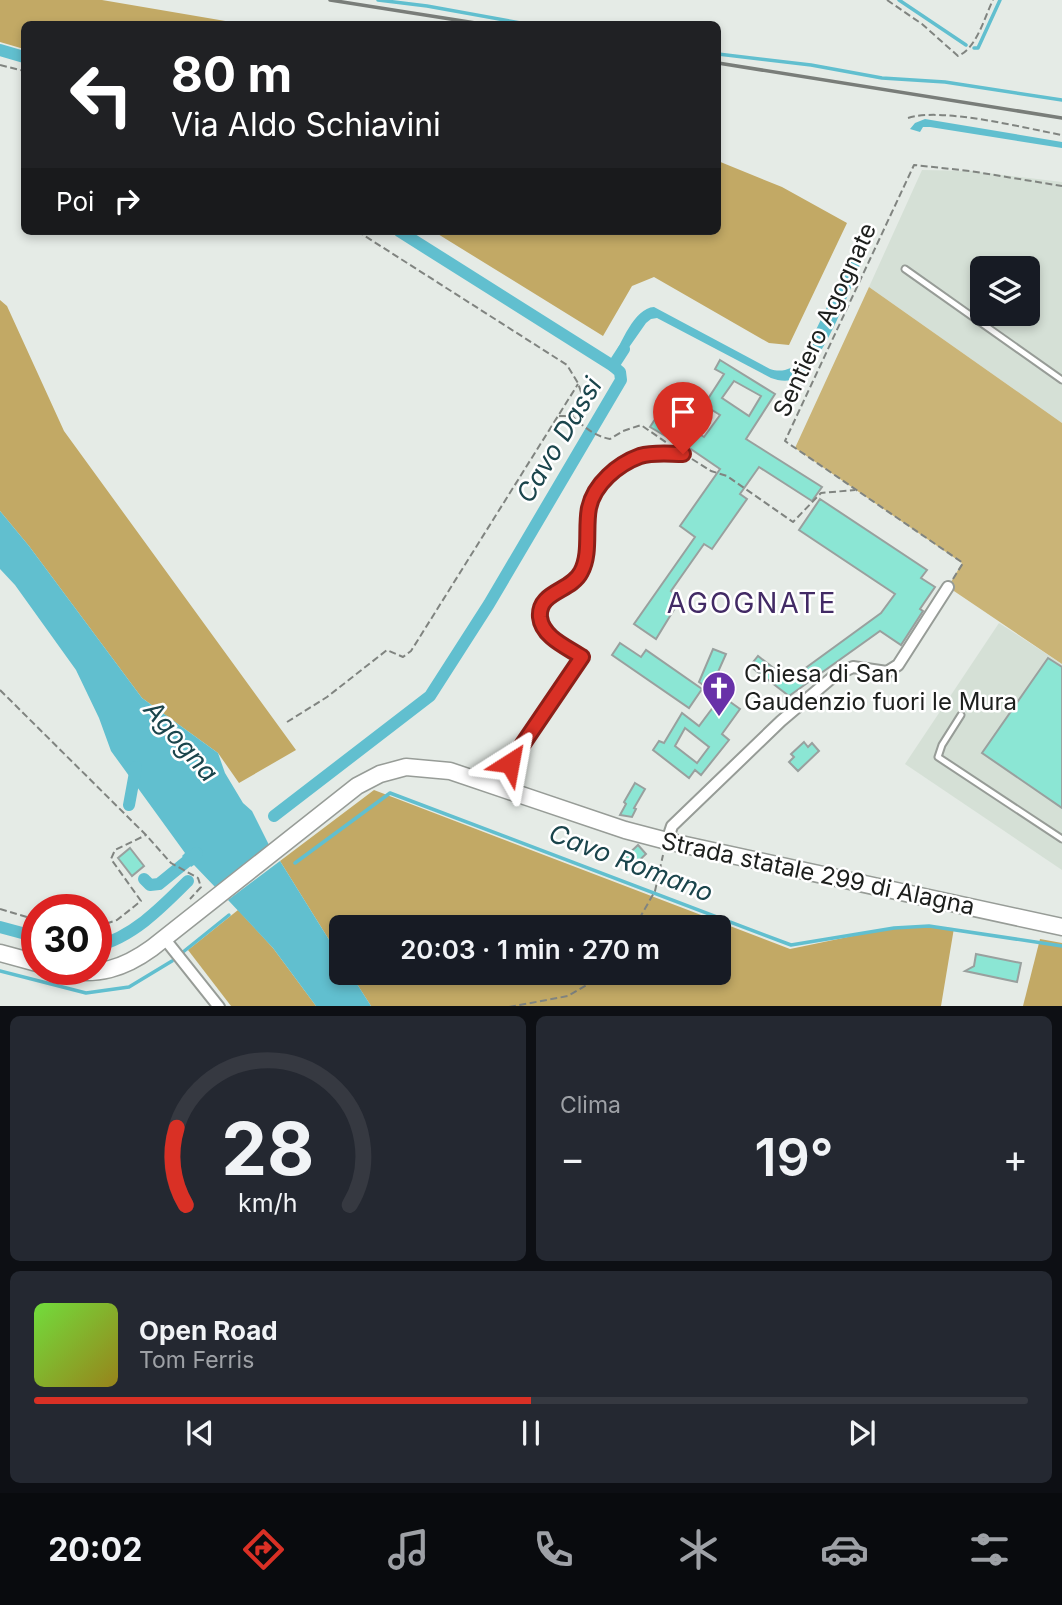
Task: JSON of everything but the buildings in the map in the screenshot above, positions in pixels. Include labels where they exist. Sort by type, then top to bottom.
[{"type":"main road","name":"Strada statale 299 di Alagna","points":[[112,970],[141,956],[164,939],[356,786],[380,774],[406,767],[450,771],[667,841],[1062,927]]},
{"type":"main road","points":[[0,953],[21,959]]},
{"type":"street","points":[[495,786],[582,657],[551,636],[542,625],[540,615],[543,603],[550,595],[571,584],[583,570],[589,508],[593,496],[612,472],[640,456],[683,454]]},
{"type":"street","points":[[667,841],[672,826],[781,721],[834,676],[853,667],[887,672],[898,665],[948,587]]},
{"type":"street","points":[[164,939],[219,1006]]},
{"type":"lane","points":[[905,268],[1062,380]]},
{"type":"lane","points":[[961,715],[942,745],[938,757],[1062,839]]},
{"type":"path","points":[[887,0],[922,24],[958,56],[971,46],[993,0]]},
{"type":"path","points":[[0,65],[21,70]]},
{"type":"path","points":[[908,118],[920,114],[948,115],[1062,135]]},
{"type":"path","name":"Sentiero Agognate","points":[[948,587],[962,564],[785,441],[914,165],[1062,186]]},
{"type":"path","points":[[363,235],[567,365],[583,397],[572,416]]},
{"type":"path","points":[[287,722],[327,697],[387,650],[403,657],[411,651],[578,383]]},
{"type":"path","points":[[558,416],[572,416],[599,437],[610,439],[641,425],[711,471],[727,476],[793,522],[821,493],[856,490]]},
{"type":"path","points":[[0,690],[171,863],[198,878],[201,887],[190,900]]},
{"type":"path","points":[[112,922],[141,901],[111,859],[115,850],[146,835]]},
{"type":"path","points":[[641,915],[655,891],[667,841]]},
{"type":"path","points":[[0,909],[21,915]]},
{"type":"path","points":[[509,1006],[568,996],[587,985]]},
{"type":"shaded area","points":[[0,0],[102,0],[225,21],[21,21],[21,48],[0,42]]},
{"type":"shaded area","points":[[721,162],[782,187],[847,223],[789,345],[769,343],[654,277],[632,286],[603,336],[439,235],[721,235]]},
{"type":"shaded area","points":[[922,170],[970,171],[1062,182],[1062,423],[869,287]]},
{"type":"shaded area","points":[[869,287],[1062,423],[1062,664],[948,587],[962,563],[795,448]]},
{"type":"shaded area","points":[[0,300],[7,306],[64,431],[296,750],[239,783],[218,753],[142,698],[0,511]]},
{"type":"shaded area","points":[[999,623],[1062,664],[1062,870],[905,764]]},
{"type":"shaded area","points":[[374,790],[701,915],[329,915],[329,940],[280,861]]},
{"type":"shaded area","points":[[238,910],[273,948],[316,1006],[231,1006],[188,950]]},
{"type":"shaded area","points":[[731,926],[790,949],[896,927],[954,928],[941,1006],[371,1006],[358,985],[731,985]]},
{"type":"shaded area","points":[[1040,939],[1062,943],[1062,1006],[1023,1006]]},
{"type":"water","points":[[925,119],[1062,142],[1062,148],[930,127],[923,127],[920,132],[910,129],[915,123]]},
{"type":"water","points":[[864,230],[871,235],[840,313],[819,354],[797,378],[784,381],[771,378],[657,318],[646,323],[618,363],[612,360],[634,320],[640,313],[654,307],[770,369],[779,371],[790,368],[801,361]]},
{"type":"water","name":"Agogna","points":[[0,511],[142,698],[218,753],[225,773],[243,803],[252,811],[269,845],[216,888],[182,856],[185,853],[111,751],[76,670],[15,585],[0,569]]},
{"type":"water","points":[[280,861],[329,940],[329,985],[358,985],[371,1006],[316,1006],[273,948],[228,900]]},
{"type":"waterway","points":[[378,0],[510,21]]},
{"type":"waterway","points":[[899,0],[966,45]]},
{"type":"waterway","points":[[974,48],[978,48],[1000,0]]},
{"type":"waterway","points":[[0,50],[21,56]]},
{"type":"waterway","points":[[721,54],[811,65],[882,78],[945,82],[1062,100]]},
{"type":"waterway","points":[[405,235],[613,366]]},
{"type":"waterway","name":"Cavo Dassi","points":[[274,816],[430,696],[489,604],[621,380],[620,372],[613,366],[624,349]]},
{"type":"waterway","points":[[129,805],[136,767]]},
{"type":"waterway","name":"Cavo Romano","points":[[295,863],[390,793],[791,945],[894,928],[929,926],[1062,946]]},
{"type":"waterway","points":[[144,879],[150,885],[159,884],[197,853]]},
{"type":"waterway","name":"Cavo Dassi","points":[[112,941],[134,929],[157,911],[188,881]]},
{"type":"waterway","name":"Cavo Romano","points":[[183,952],[229,915]]},
{"type":"waterway","name":"Cavo Dassi","points":[[0,927],[21,933]]},
{"type":"waterway","name":"Cavo Romano","points":[[0,971],[86,993],[129,987],[172,961]]},
{"type":"railway","points":[[330,0],[463,21]]},
{"type":"railway","points":[[721,63],[1062,118]]},
{"type":"place","name":"Chiesa di San Gaudenzio fuori le Mura","points":[[719,718]]},
{"type":"district","name":"AGOGNATE","points":[[752,603]]},
{"type":"route","points":[[510,763],[582,657],[551,636],[542,625],[540,615],[543,603],[550,595],[571,584],[583,570],[589,508],[593,496],[612,472],[640,456],[683,454]]}]
